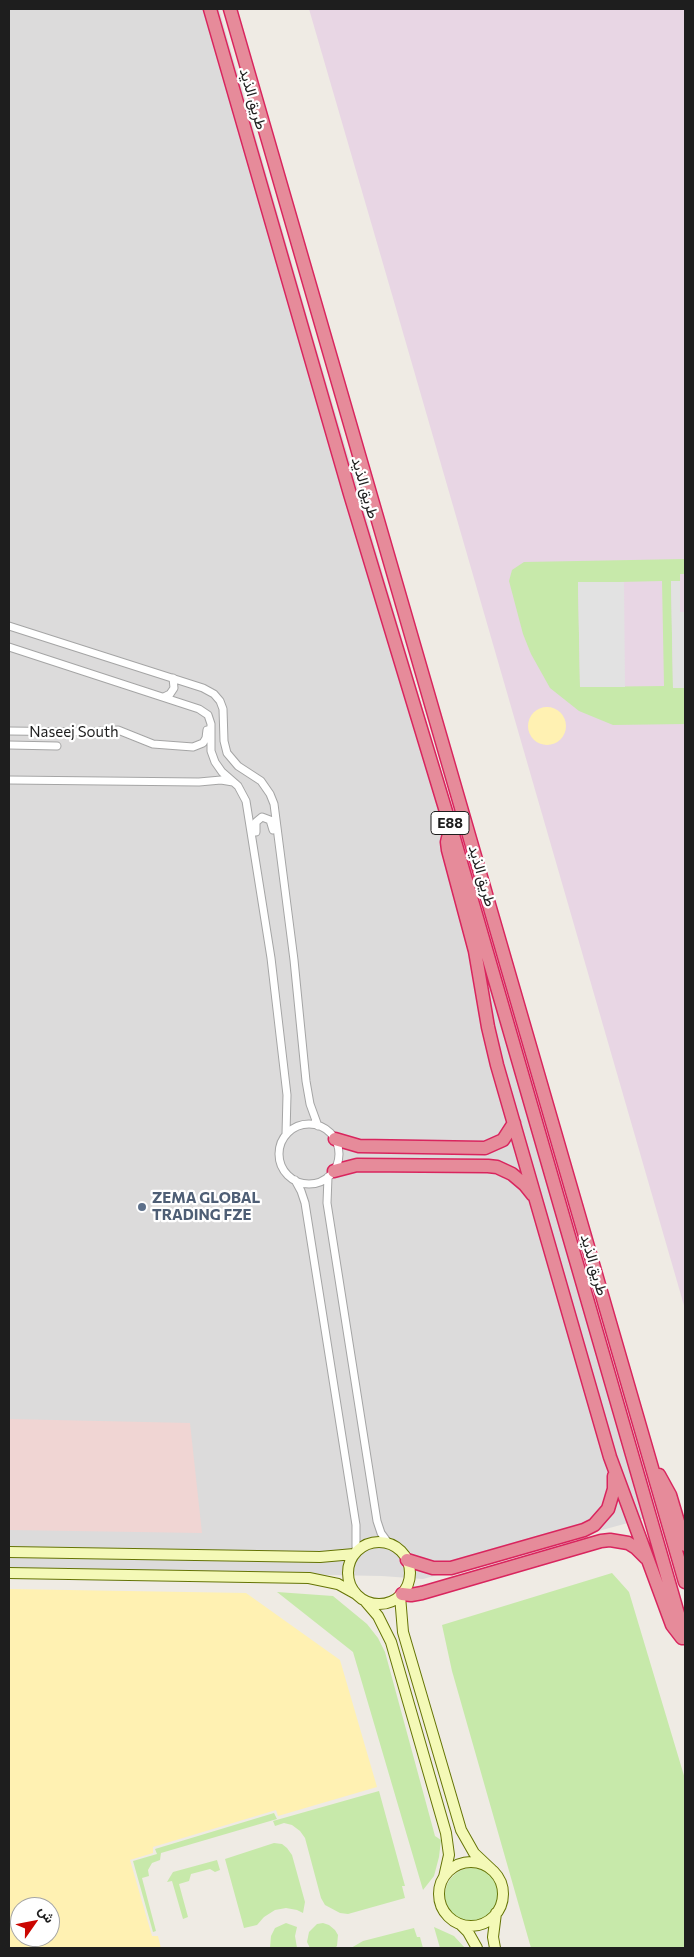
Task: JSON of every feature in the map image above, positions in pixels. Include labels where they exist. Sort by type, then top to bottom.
[{"type":"highway","name":"طريق الذيد","points":[[210,9],[350,494],[451,828],[685,1638]]},
{"type":"highway","name":"طريق الذيد","points":[[230,9],[685,1582]]},
{"type":"highway","points":[[451,828],[447,842],[448,850],[475,951],[492,1046],[610,1457],[672,1625],[685,1642]]},
{"type":"highway","points":[[335,1139],[359,1146],[485,1148],[504,1140],[512,1130],[514,1123]]},
{"type":"highway","points":[[331,1174],[357,1165],[497,1167],[512,1174],[536,1198]]},
{"type":"highway","points":[[407,1560],[433,1568],[452,1568],[584,1530],[602,1518],[612,1500],[614,1478],[610,1457]]},
{"type":"highway","points":[[652,1467],[670,1495],[685,1545]]},
{"type":"highway","points":[[401,1595],[417,1595],[591,1543],[610,1540],[628,1543],[636,1548],[650,1563]]},
{"type":"street","points":[[9,626],[204,688],[214,694],[220,701],[225,747],[230,758],[238,766],[261,781],[272,799],[294,960],[308,1092],[318,1126]]},
{"type":"street","points":[[9,647],[202,710],[208,715],[213,757],[222,772],[241,790],[246,801],[271,958],[287,1095],[286,1134],[280,1148],[280,1161],[301,1191],[306,1203],[356,1525],[355,1553],[348,1571],[350,1583],[356,1594]]},
{"type":"street","points":[[164,697],[173,691],[173,678]]},
{"type":"street","name":"Naseej South","points":[[9,731],[82,732],[118,730],[153,744],[199,746],[206,738],[206,723],[199,713],[183,704]]},
{"type":"street","points":[[9,745],[57,746]]},
{"type":"street","points":[[9,780],[199,782],[221,780],[235,783]]},
{"type":"street","points":[[255,853],[257,841],[255,824],[262,816],[267,817],[271,821],[275,840],[280,851]]},
{"type":"street","points":[[286,1134],[301,1125],[318,1126],[330,1133],[338,1145],[339,1158],[331,1174],[327,1203],[376,1521],[381,1533],[389,1544],[400,1550],[407,1560],[410,1570],[409,1580],[401,1595],[403,1632],[461,1830],[474,1853],[500,1880],[503,1895],[501,1905],[496,1914],[495,1948]]},
{"type":"street","points":[[294,1180],[308,1184],[322,1181],[331,1174]]},
{"type":"street","points":[[9,1552],[320,1557],[355,1553],[371,1543],[389,1544]]},
{"type":"street","points":[[9,1573],[309,1578],[338,1584],[366,1602],[378,1616],[391,1642],[446,1833],[449,1855],[440,1890],[442,1906],[448,1916],[468,1932],[477,1948]]},
{"type":"street","points":[[366,1602],[387,1603],[401,1595]]},
{"type":"street","points":[[444,1877],[450,1870],[466,1862],[484,1864],[492,1870]]},
{"type":"street","points":[[459,1923],[475,1925],[483,1923],[496,1914]]},
{"type":"shaded area","points":[[9,9],[219,9],[657,1515],[423,1579],[382,1576],[9,1569]]},
{"type":"shaded area","points":[[309,9],[685,9],[685,1309],[393,298]]},
{"type":"shaded area","points":[[671,581],[680,581],[680,612],[685,612],[685,688],[673,688]]},
{"type":"shaded area","points":[[578,582],[624,582],[625,687],[580,687]]},
{"type":"shaded area","points":[[9,1419],[190,1423],[202,1533],[9,1530]]},
{"type":"green space","points":[[685,559],[685,574],[680,574],[680,581],[671,581],[673,688],[685,688],[685,724],[613,725],[579,711],[550,688],[531,654],[523,634],[509,581],[512,570],[524,562]],"holes":[[[662,581],[664,686],[580,687],[578,583]]]},
{"type":"green space","points":[[612,1573],[629,1592],[685,1779],[685,1948],[531,1948],[452,1671],[442,1625]]},
{"type":"green space","points":[[277,1592],[333,1596],[367,1624],[378,1638],[385,1652],[435,1836],[441,1840],[434,1876],[423,1890],[353,1652]]},
{"type":"green space","points":[[379,1791],[405,1886],[402,1886],[405,1898],[348,1914],[340,1913],[325,1905],[321,1898],[305,1838],[300,1831],[292,1825],[284,1823],[275,1826],[273,1821]]},
{"type":"green space","points":[[274,1813],[277,1819],[161,1853],[160,1860],[152,1863],[148,1870],[149,1876],[142,1878],[156,1931],[153,1932],[133,1861],[157,1854],[155,1849]]},
{"type":"green space","points":[[274,1843],[282,1844],[292,1855],[305,1902],[303,1913],[286,1908],[275,1910],[264,1917],[257,1925],[244,1928],[225,1859]]},
{"type":"green space","points":[[217,1860],[220,1870],[215,1872],[210,1869],[191,1874],[189,1881],[179,1884],[188,1917],[183,1919],[172,1881],[167,1882],[173,1872]]},
{"type":"green space","points":[[467,1868],[477,1868],[487,1872],[495,1880],[499,1895],[495,1910],[487,1918],[477,1922],[467,1922],[457,1918],[449,1910],[445,1900],[445,1890],[449,1880],[457,1872]]},
{"type":"green space","points":[[286,1923],[297,1927],[295,1936],[297,1948],[270,1948],[271,1936],[275,1928]]},
{"type":"green space","points":[[323,1923],[335,1930],[338,1935],[337,1946],[335,1948],[310,1948],[307,1942],[309,1932],[317,1924]]},
{"type":"green space","points":[[434,1927],[454,1936],[465,1948],[440,1948]]},
{"type":"green space","points":[[414,1928],[417,1937],[420,1937],[423,1948],[351,1948],[363,1941]]},
{"type":"sand","points":[[547,707],[554,708],[560,713],[565,719],[565,733],[560,739],[554,744],[547,745],[540,744],[534,739],[529,733],[528,726],[529,719],[534,713],[540,708]]},
{"type":"sand","points":[[9,1589],[246,1593],[340,1660],[377,1787],[278,1816],[276,1810],[153,1847],[153,1853],[130,1860],[152,1936],[158,1936],[161,1948],[9,1948]]},
{"type":"place","name":"ZEMA GLOBAL TRADING FZE","points":[[142,1207]]}]
